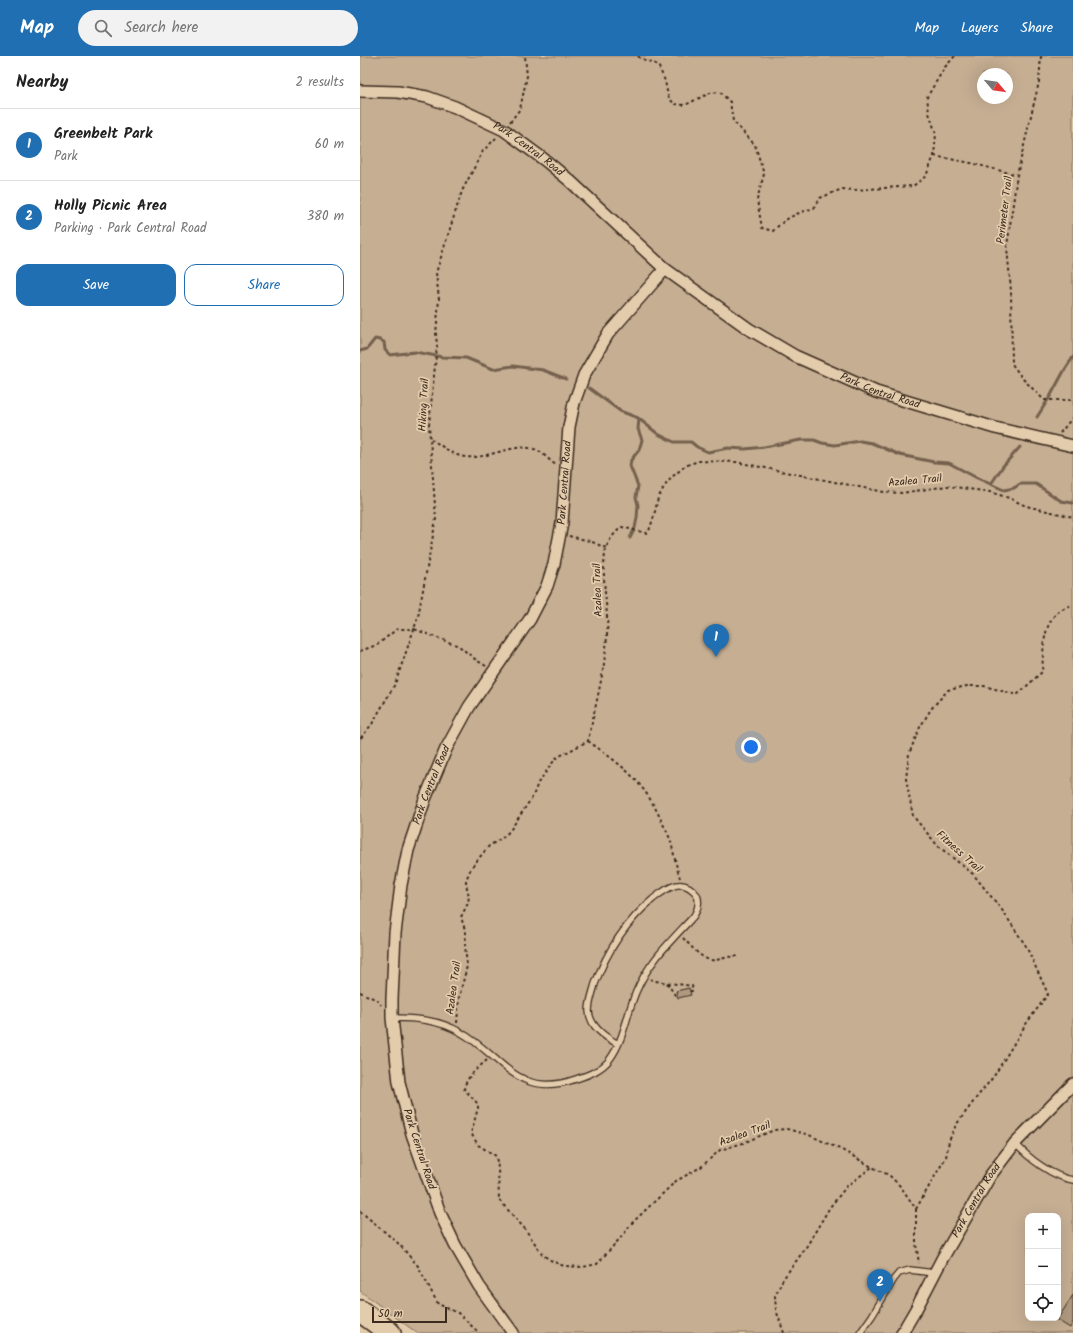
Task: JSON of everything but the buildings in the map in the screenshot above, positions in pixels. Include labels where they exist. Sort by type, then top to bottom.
[{"type":"highway","points":[[360,1311],[390,1333]]},
{"type":"street","name":"Park Central Road","points":[[360,90],[398,92],[427,96],[455,107],[504,130],[563,175],[664,269],[749,329],[795,356],[876,392],[980,423],[1073,446]]},
{"type":"street","name":"Park Central Road","points":[[513,1333],[479,1286],[455,1246],[440,1213],[412,1134],[401,1090],[392,1018],[392,999],[395,933],[401,885],[408,850],[425,799],[446,749],[469,707],[530,619],[546,586],[554,564],[561,530],[569,427],[574,404],[584,375],[608,334],[664,269]]},
{"type":"street","name":"Park Central Road","points":[[902,1333],[934,1273],[990,1176],[1016,1143],[1073,1084]]},
{"type":"lane","points":[[392,1018],[428,1020],[456,1030],[473,1040],[491,1056],[524,1080],[534,1083],[557,1084],[574,1080],[598,1070],[609,1060],[618,1044],[634,998],[644,976],[661,952],[693,917],[699,906],[695,891],[687,886],[673,886],[662,892],[635,917],[618,938],[599,975],[590,1005],[590,1017],[598,1031],[618,1044]]},
{"type":"lane","points":[[1016,1143],[1023,1152],[1057,1176],[1073,1180]]},
{"type":"lane","points":[[860,1333],[896,1276],[903,1271],[934,1273]]},
{"type":"path","name":"Hiking Trail","points":[[414,629],[418,616],[436,519],[429,425],[437,346],[436,334],[439,299],[436,272],[446,239],[456,214],[462,191],[483,151],[504,130],[520,109],[527,76],[525,56]]},
{"type":"path","points":[[638,56],[658,65],[665,81],[668,96],[674,104],[685,105],[710,93],[720,92],[730,102],[733,122],[755,145],[764,174],[757,200],[762,228],[773,231],[782,222],[795,214],[814,208],[820,198],[842,189],[855,190],[913,186],[926,176],[934,156],[936,134],[929,113],[927,96],[945,67],[955,56]]},
{"type":"path","name":"Perimeter Trail","points":[[1041,56],[1039,82],[1017,175],[1007,247],[1011,291],[1012,364],[1023,380],[1044,400],[1073,400]]},
{"type":"path","points":[[934,156],[971,163],[1017,175]]},
{"type":"path","points":[[1054,442],[1073,417]]},
{"type":"path","points":[[431,439],[460,456],[476,457],[516,448],[528,448],[540,452],[566,472]]},
{"type":"path","name":"Azalea Trail","points":[[456,1030],[459,998],[467,966],[465,946],[466,933],[461,917],[468,903],[469,896],[466,884],[471,868],[486,850],[505,836],[511,829],[533,796],[538,783],[556,758],[588,741],[608,635],[607,596],[604,567],[606,548],[617,530],[622,527],[642,532],[649,531],[658,498],[672,477],[685,466],[698,462],[736,462],[884,492],[902,493],[947,486],[990,492],[1009,498],[1026,506],[1073,517]]},
{"type":"path","points":[[561,530],[566,536],[590,541],[606,548]]},
{"type":"path","name":"Fitness Trail","points":[[916,1209],[946,1157],[949,1141],[956,1125],[976,1097],[994,1076],[1026,1024],[1048,994],[1026,946],[1002,910],[973,874],[938,846],[913,816],[906,779],[909,754],[931,708],[948,690],[967,686],[984,686],[1017,695],[1042,672],[1044,636],[1052,618],[1068,606],[1073,605]]},
{"type":"path","points":[[360,651],[377,645],[397,629],[414,629],[459,646],[476,660],[494,670]]},
{"type":"path","points":[[360,739],[372,724],[395,684],[414,629]]},
{"type":"path","points":[[588,741],[624,767],[647,793],[657,810],[670,841],[682,885]]},
{"type":"path","points":[[678,932],[693,948],[709,960],[714,961],[729,956],[738,956]]},
{"type":"path","points":[[644,976],[654,981],[692,986],[693,991],[690,991]]},
{"type":"path","points":[[667,983],[675,995],[677,994]]},
{"type":"path","points":[[360,992],[377,1000],[392,1018]]},
{"type":"path","name":"Azalea Trail","points":[[491,1056],[467,1080],[465,1085],[464,1089],[478,1104],[471,1133],[478,1145],[496,1156],[499,1200],[525,1229],[543,1255],[564,1266],[583,1267],[597,1264],[635,1220],[676,1181],[702,1167],[720,1150],[743,1143],[774,1130],[787,1129],[809,1135],[889,1174],[901,1187],[916,1209]]},
{"type":"path","points":[[784,1333],[776,1310],[775,1296],[783,1278],[806,1250],[830,1207],[847,1186],[872,1167]]},
{"type":"path","points":[[916,1209],[916,1244],[919,1271]]},
{"type":"path","points":[[360,1211],[399,1244],[418,1266],[438,1304],[458,1313],[479,1333]]},
{"type":"shaded area","points":[[360,56],[1073,56],[1073,1333],[417,1333],[360,1291]]},
{"type":"waterway","points":[[360,351],[367,349],[375,339],[384,342],[385,350],[390,355],[415,352],[442,357],[466,358],[493,369],[513,366],[543,370],[566,379]]},
{"type":"waterway","points":[[1037,417],[1073,357]]},
{"type":"waterway","points":[[589,388],[620,411],[638,418],[658,434],[674,442],[691,442],[697,447],[708,452],[728,448],[745,449],[764,447],[801,440],[814,440],[835,445],[860,441],[872,443],[900,455],[934,462],[949,463],[1004,490],[1014,488],[1020,484],[1036,484],[1061,501],[1073,503]]},
{"type":"waterway","points":[[630,538],[635,528],[638,505],[636,497],[638,486],[630,466],[631,460],[639,450],[642,440],[638,429],[639,419]]},
{"type":"waterway","points":[[991,484],[1003,466],[1020,447]]},
{"type":"place","name":"Greenbelt Park","points":[[716,657]]},
{"type":"place","name":"Holly Picnic Area","points":[[880,1302]]}]
